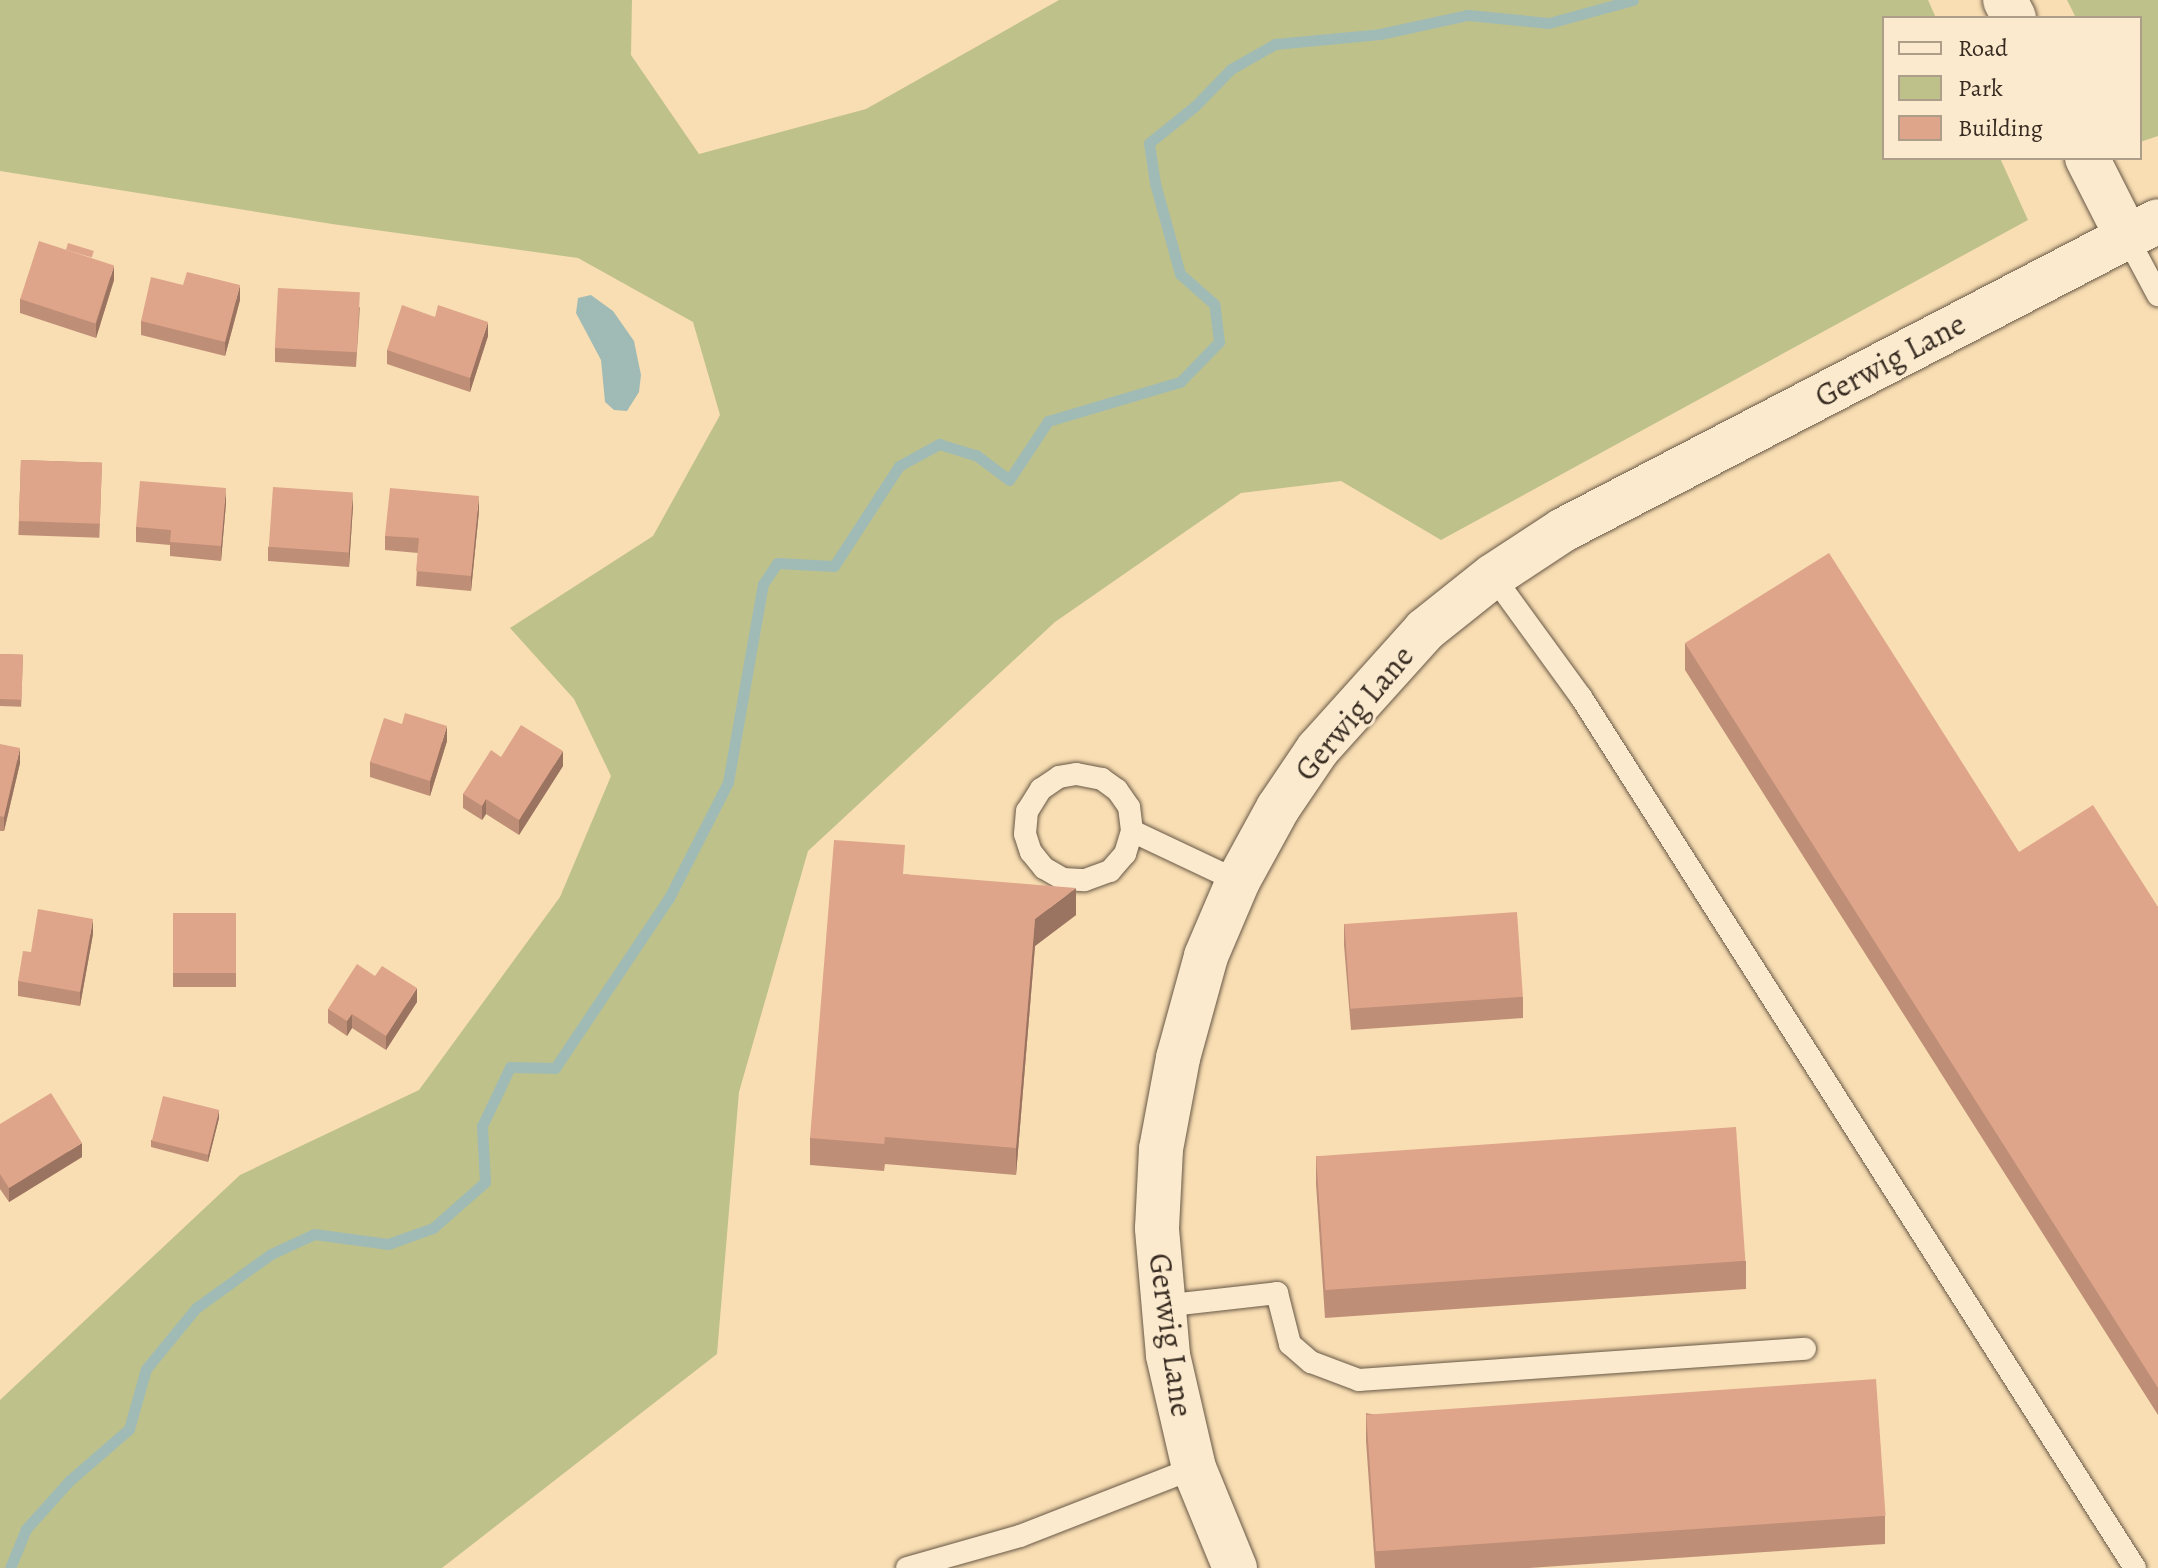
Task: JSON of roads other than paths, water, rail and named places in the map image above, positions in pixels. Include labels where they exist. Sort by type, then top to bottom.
[{"type":"street","points":[[2089,160],[2143,229]]},
{"type":"street","name":"Gerwig Lane","points":[[1235,1568],[1194,1468],[1168,1355],[1157,1228],[1161,1149],[1178,1058],[1206,956],[1238,881],[1278,808],[1318,749],[1425,630],[1493,576],[1563,530],[2143,229]]},
{"type":"lane","points":[[2143,229],[2158,295]]},
{"type":"lane","points":[[1493,576],[1581,697],[2135,1568]]},
{"type":"lane","points":[[1076,774],[1102,779],[1117,790],[1129,807],[1132,831],[1125,854],[1110,871],[1085,880],[1063,879],[1044,868],[1031,852],[1025,834],[1027,811],[1041,789],[1059,777],[1076,774]]},
{"type":"lane","points":[[1132,831],[1238,881]]},
{"type":"lane","points":[[1162,1306],[1277,1293],[1290,1344],[1311,1362],[1359,1380],[1805,1349]]},
{"type":"lane","points":[[907,1568],[1020,1536],[1194,1468]]},
{"type":"water","points":[[591,295],[613,311],[634,341],[641,375],[639,392],[627,411],[614,410],[605,402],[601,360],[576,313],[578,298]]},
{"type":"waterway","points":[[10,1568],[26,1529],[69,1481],[129,1429],[146,1369],[196,1308],[271,1254],[314,1234],[388,1244],[433,1228],[485,1182],[482,1126],[510,1067],[555,1068],[669,898],[728,782],[763,584],[777,563],[834,566],[899,466],[939,444],[976,455],[1009,480],[1048,421],[1180,382],[1219,342],[1214,304],[1180,274],[1155,183],[1149,143],[1195,106],[1231,69],[1275,44],[1380,34],[1468,15],[1549,23],[1633,0]]}]
